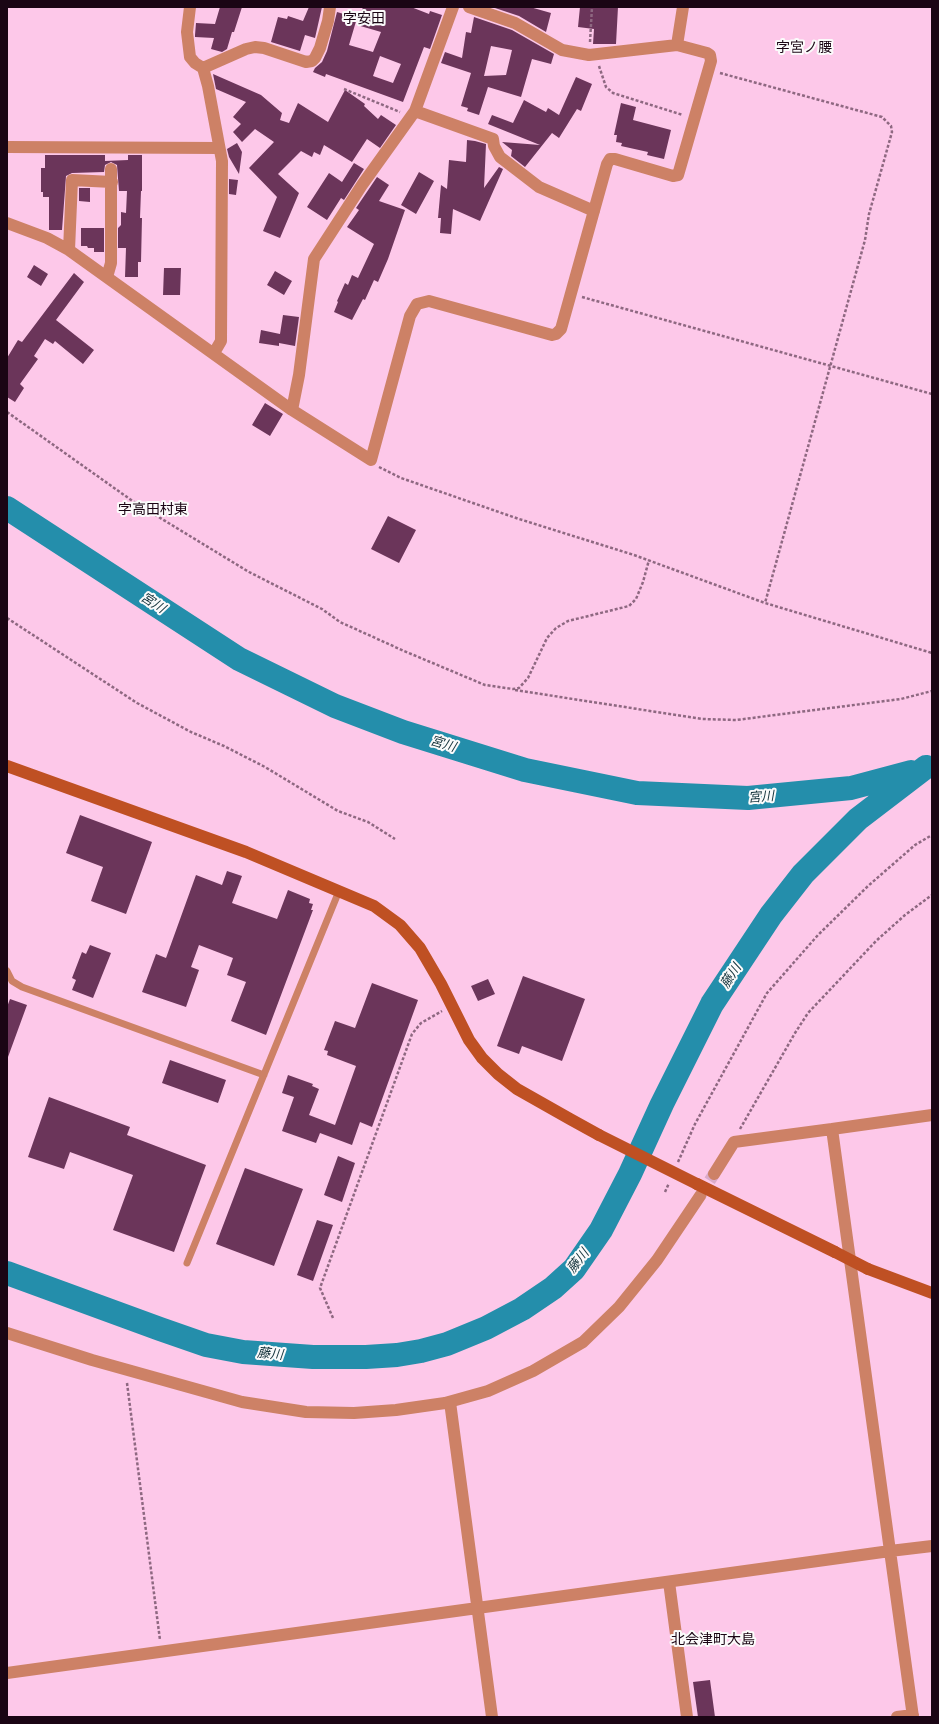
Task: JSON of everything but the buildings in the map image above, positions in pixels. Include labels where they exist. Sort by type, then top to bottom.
[{"type":"street","points":[[190,7],[186,32],[190,57],[195,63],[203,68],[208,86],[222,161],[221,317],[220,341],[214,353]]},
{"type":"street","points":[[203,68],[246,49],[255,47],[264,48],[306,62],[312,61],[320,48],[328,21],[330,7]]},
{"type":"street","points":[[292,410],[299,375],[314,259],[362,185],[413,114],[452,7],[457,7]]},
{"type":"street","points":[[7,223],[47,238],[69,250],[292,410],[371,460],[410,316],[417,304],[429,301],[548,334],[556,334],[561,329],[607,164],[610,159],[615,159],[673,176],[678,175],[711,61],[710,55],[707,53],[676,45],[593,54],[562,50],[515,23],[469,7]]},
{"type":"street","points":[[676,45],[684,7]]},
{"type":"street","points":[[413,114],[493,139],[494,146],[500,157],[539,187],[594,211]]},
{"type":"street","points":[[7,147],[219,148]]},
{"type":"street","points":[[107,277],[111,262],[111,169]]},
{"type":"street","points":[[69,250],[72,180],[112,182]]},
{"type":"street","points":[[7,766],[246,852],[374,906],[400,926],[420,948],[469,1040],[482,1058],[498,1074],[517,1089],[599,1135],[868,1269],[932,1293]]},
{"type":"street","points":[[714,1174],[734,1142],[932,1115]]},
{"type":"street","points":[[832,1129],[913,1716],[897,1717]]},
{"type":"street","points":[[7,1333],[242,1402],[306,1412],[396,1410],[450,1402],[488,1392],[533,1371],[583,1342],[619,1307],[657,1260],[700,1196]]},
{"type":"street","points":[[450,1402],[476,1609],[492,1717]]},
{"type":"street","points":[[7,1673],[932,1546]]},
{"type":"street","points":[[669,1582],[687,1717]]},
{"type":"lane","points":[[187,1263],[340,891]]},
{"type":"lane","points":[[7,971],[12,981],[22,987],[264,1075]]},
{"type":"path","points":[[592,7],[593,54],[606,87],[610,92],[694,118]]},
{"type":"path","points":[[708,70],[882,117],[892,126],[892,139],[869,214],[865,240],[765,603]]},
{"type":"path","points":[[344,89],[413,114]]},
{"type":"path","points":[[571,294],[830,367],[932,394]]},
{"type":"path","points":[[7,412],[134,502],[249,572],[322,609],[340,622],[485,685],[702,719],[736,720],[901,699],[932,691]]},
{"type":"path","points":[[371,460],[379,468],[401,478],[519,519],[649,560],[765,603],[932,653]]},
{"type":"path","points":[[513,689],[519,688],[528,678],[540,650],[547,638],[556,628],[568,621],[629,606],[636,599],[643,582],[649,560]]},
{"type":"path","points":[[7,618],[137,704],[191,732],[224,746],[338,811],[368,822],[395,839]]},
{"type":"path","points":[[677,1164],[695,1124],[767,993],[818,935],[868,886],[915,845],[932,835]]},
{"type":"path","points":[[734,1142],[791,1040],[808,1013],[876,941],[905,915],[932,895]]},
{"type":"path","points":[[333,1318],[320,1288],[412,1034],[421,1023],[428,1018],[452,1007]]},
{"type":"path","points":[[665,1192],[671,1178]]},
{"type":"path","points":[[126,1369],[161,1652]]},
{"type":"waterway","name":"宮川","points":[[7,508],[239,659],[335,706],[403,732],[525,770],[637,793],[748,798],[851,788],[911,772]]},
{"type":"waterway","name":"藤川","points":[[7,1273],[206,1345],[243,1352],[313,1357],[366,1357],[397,1355],[421,1351],[447,1344],[486,1328],[522,1309],[553,1288],[574,1269],[601,1230],[630,1174],[662,1104],[712,1004],[771,915],[803,874],[858,819],[926,767]]},
{"type":"tunnel","points":[[700,1196],[714,1174]]},
{"type":"district","name":"字安田","points":[[364,19]]},
{"type":"district","name":"字宮ノ腰","points":[[804,48]]},
{"type":"district","name":"字高田村東","points":[[153,510]]},
{"type":"district","name":"北会津町大島","points":[[713,1640]]}]
